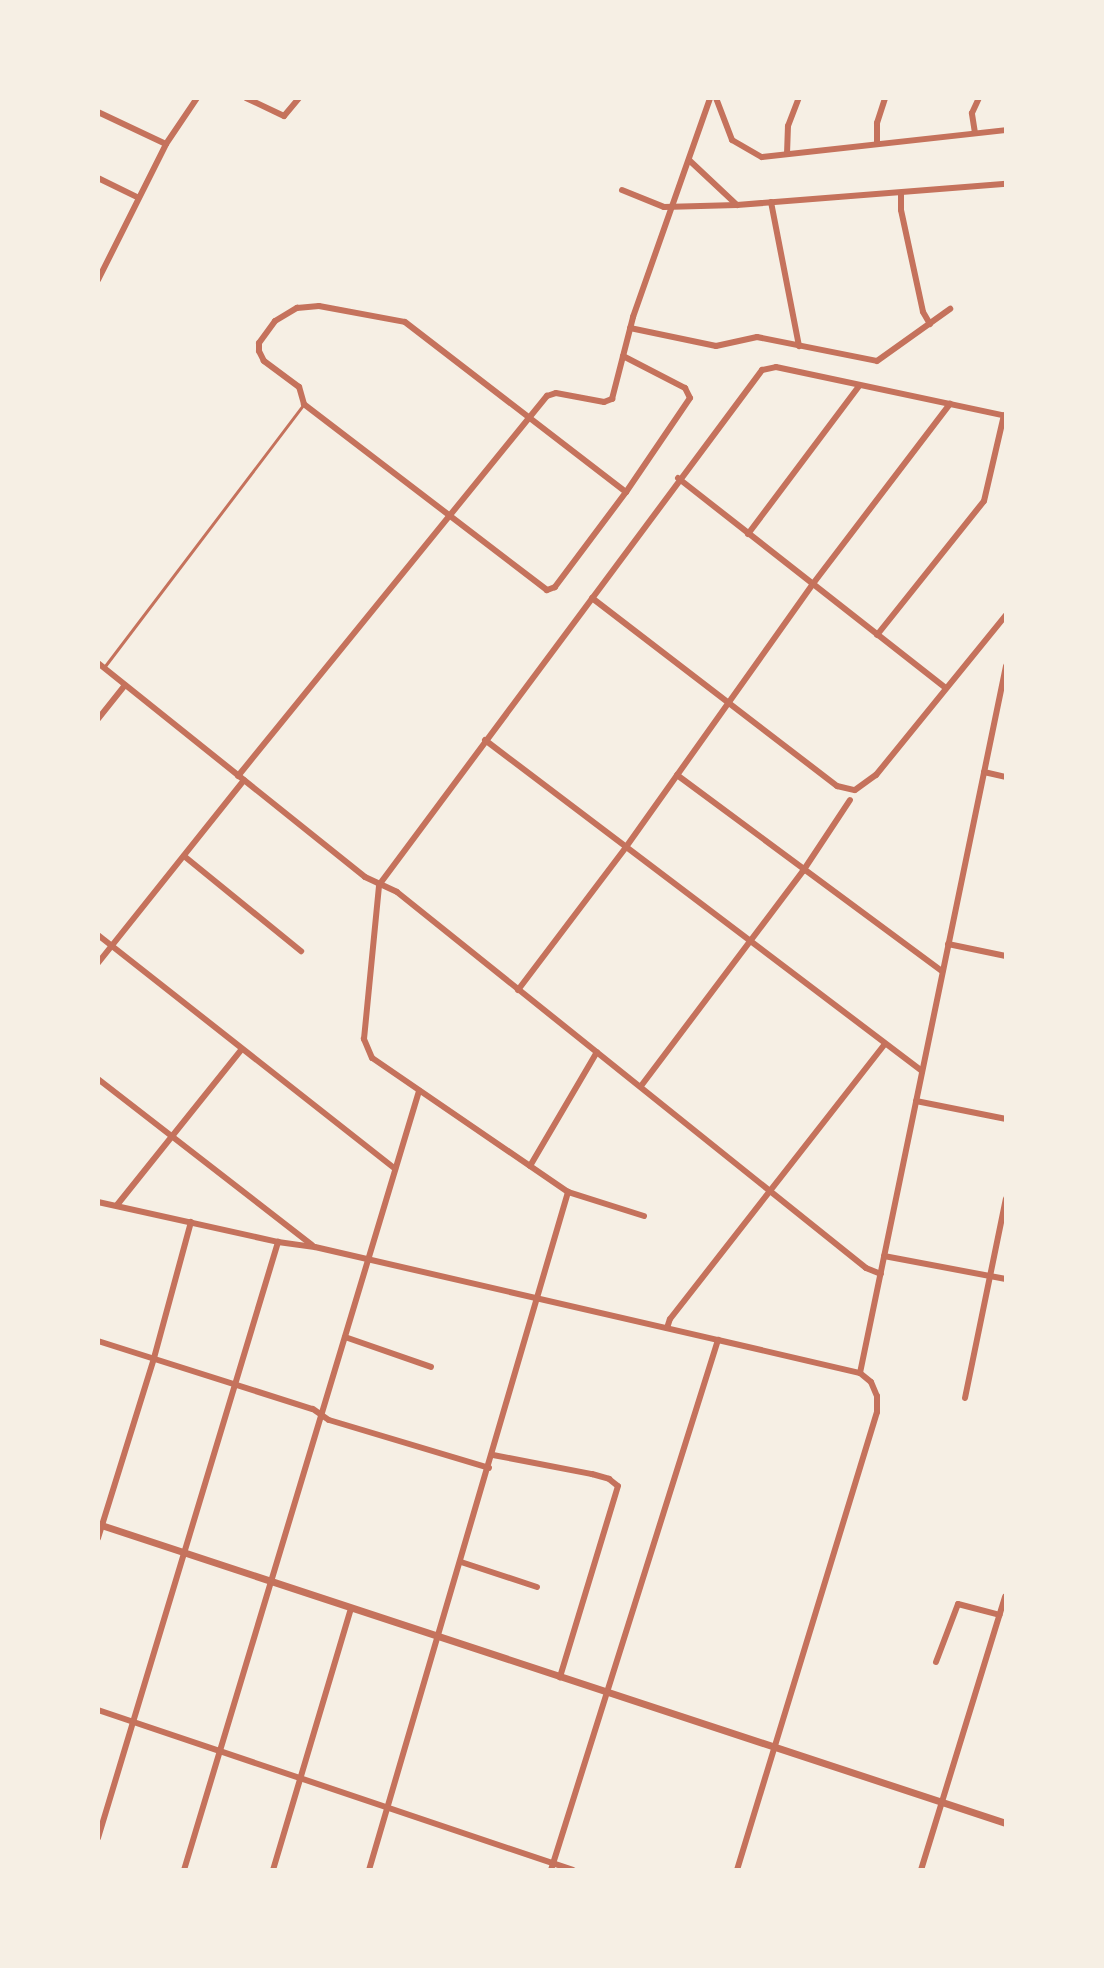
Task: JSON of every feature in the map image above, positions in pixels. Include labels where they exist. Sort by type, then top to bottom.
[{"type":"street","points":[[98,280],[137,197],[166,144],[197,98]]},
{"type":"street","points":[[246,98],[284,116],[299,98]]},
{"type":"street","points":[[713,98],[726,130],[743,149],[762,157],[1006,130]]},
{"type":"street","points":[[98,963],[184,856],[241,778],[529,418],[551,394],[608,402],[614,394],[630,328],[713,98]]},
{"type":"street","points":[[787,154],[788,126],[799,98]]},
{"type":"street","points":[[877,144],[877,123],[885,98]]},
{"type":"street","points":[[975,133],[972,119],[979,98]]},
{"type":"street","points":[[98,112],[166,144]]},
{"type":"street","points":[[689,160],[737,205]]},
{"type":"street","points":[[98,178],[137,197]]},
{"type":"street","points":[[622,190],[658,205],[673,207],[901,194],[1006,184]]},
{"type":"street","points":[[901,194],[901,210],[923,312],[930,324]]},
{"type":"street","points":[[771,202],[799,346]]},
{"type":"street","points":[[623,356],[685,388],[690,398],[626,492],[551,589],[540,588],[304,404],[299,387],[260,357],[259,343],[283,314],[297,308],[319,306],[405,322],[626,492]]},
{"type":"street","points":[[630,328],[716,346],[752,337],[877,361],[950,309]]},
{"type":"street","points":[[644,1216],[568,1192],[372,1058],[364,1039],[379,885],[678,478],[757,375],[765,369],[776,367],[829,377],[1005,416],[984,501],[877,635]]},
{"type":"street","points":[[748,534],[859,386]]},
{"type":"street","points":[[518,990],[626,847],[812,585],[950,404]]},
{"type":"street","points":[[678,478],[946,688]]},
{"type":"street","points":[[592,598],[837,786],[855,790],[876,775],[1006,615]]},
{"type":"street","points":[[101,665],[379,885],[397,892],[774,1191],[866,1268],[881,1274]]},
{"type":"street","points":[[860,1373],[1006,666]]},
{"type":"street","points":[[98,719],[125,685]]},
{"type":"street","points":[[485,740],[922,1071]]},
{"type":"street","points":[[984,772],[1006,777]]},
{"type":"street","points":[[677,775],[942,971]]},
{"type":"street","points":[[641,1086],[803,871],[850,800]]},
{"type":"street","points":[[184,856],[301,951]]},
{"type":"street","points":[[98,935],[395,1169]]},
{"type":"street","points":[[948,944],[1006,956]]},
{"type":"street","points":[[667,1328],[670,1319],[774,1191],[885,1044]]},
{"type":"street","points":[[117,1205],[241,1050]]},
{"type":"street","points":[[530,1166],[597,1052]]},
{"type":"street","points":[[98,1079],[315,1247]]},
{"type":"street","points":[[184,1870],[419,1091]]},
{"type":"street","points":[[916,1101],[1006,1119]]},
{"type":"street","points":[[369,1870],[568,1192]]},
{"type":"street","points":[[965,1398],[1006,1199]]},
{"type":"street","points":[[98,1202],[278,1242],[315,1247],[667,1328],[860,1373],[871,1382],[877,1396],[877,1412],[737,1870]]},
{"type":"street","points":[[98,1538],[154,1358],[191,1222]]},
{"type":"street","points":[[98,1838],[278,1242]]},
{"type":"street","points":[[884,1256],[1006,1279]]},
{"type":"street","points":[[345,1337],[431,1367]]},
{"type":"street","points":[[552,1867],[718,1340]]},
{"type":"street","points":[[98,1341],[320,1413],[329,1420],[489,1468]]},
{"type":"street","points":[[493,1455],[592,1474],[609,1479],[618,1486],[560,1677]]},
{"type":"street","points":[[100,1525],[1006,1823]]},
{"type":"street","points":[[461,1562],[537,1587]]},
{"type":"street","points":[[921,1870],[1005,1597]]},
{"type":"street","points":[[936,1662],[958,1604],[1000,1615]]},
{"type":"street","points":[[273,1870],[351,1608]]},
{"type":"street","points":[[98,1710],[552,1867],[573,1870]]},
{"type":"lane","points":[[101,665],[304,404]]}]
